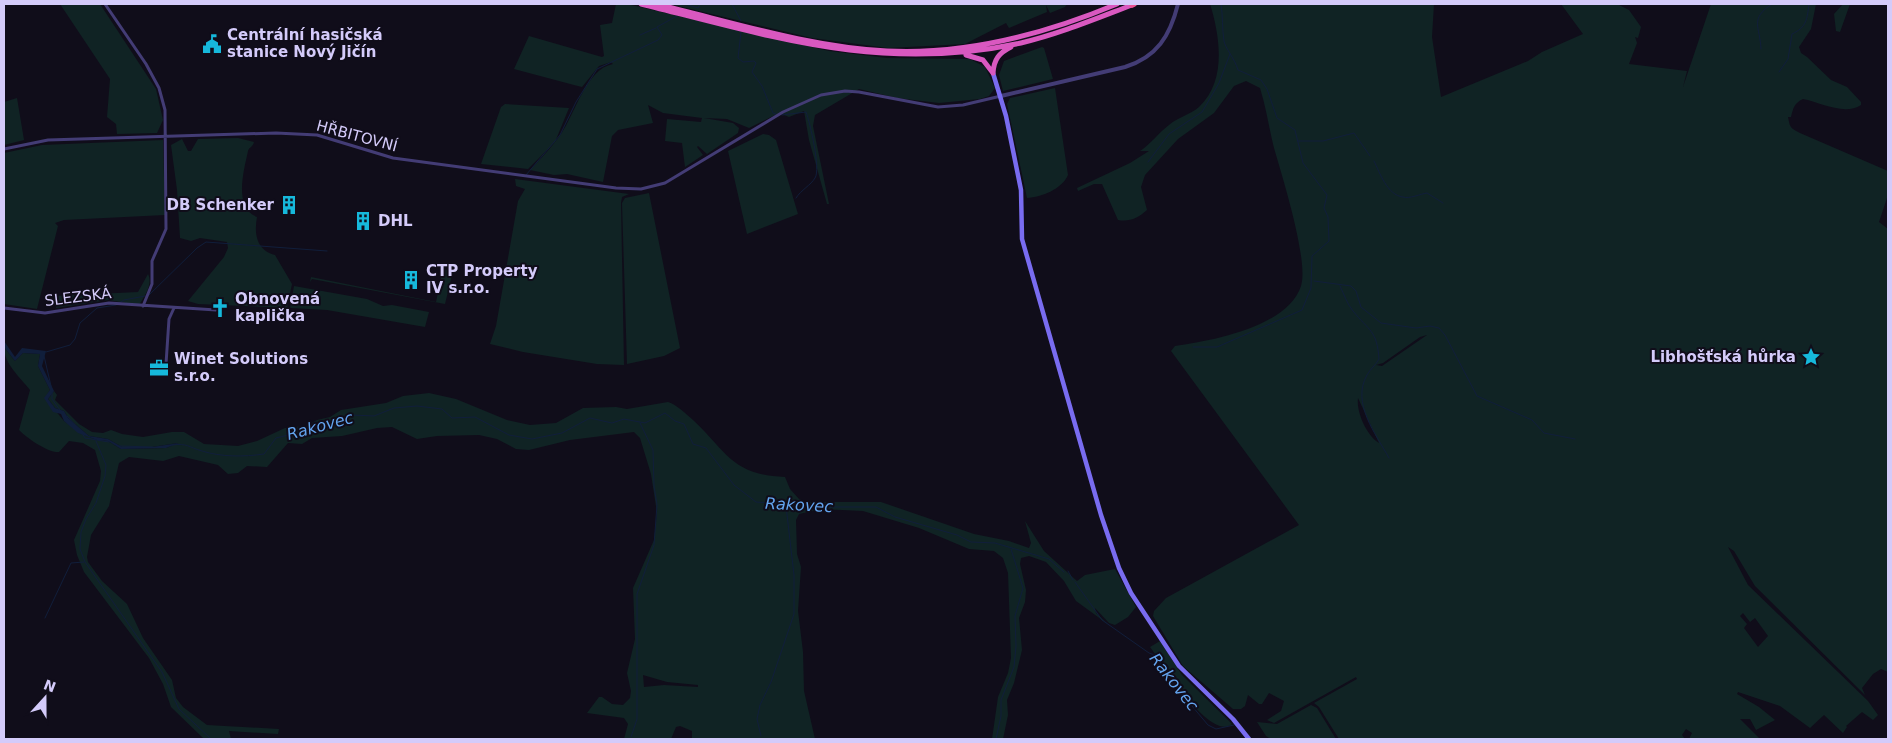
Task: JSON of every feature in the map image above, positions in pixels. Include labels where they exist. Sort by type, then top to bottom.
[{"type":"highway","points":[[641,4],[831,48],[887,55],[948,54],[976,56],[986,63],[993,73]]},
{"type":"highway","points":[[656,4],[831,45],[907,52],[959,48],[1020,36],[1077,20],[1117,4]]},
{"type":"highway","points":[[948,54],[1022,42],[1079,26],[1133,4]]},
{"type":"highway","points":[[993,73],[998,55],[1022,42]]},
{"type":"main road","points":[[993,73],[1001,96],[1021,190],[1022,238],[1101,515],[1119,568],[1131,593],[1179,666],[1233,719],[1249,739]]},
{"type":"street","points":[[105,4],[146,64],[159,88],[165,110],[166,229],[152,261],[152,284],[143,306]]},
{"type":"street","points":[[1001,96],[1138,62],[1154,52],[1164,40],[1172,26],[1178,4]]},
{"type":"street","name":"HŘBITOVNÍ","points":[[4,149],[48,140],[304,134],[329,138],[393,158],[616,188],[647,188],[672,179],[784,112],[820,95],[845,91],[859,92],[938,107],[963,105],[1001,96]]},
{"type":"street","name":"SLEZSKÁ","points":[[4,308],[35,314],[102,303],[216,310]]},
{"type":"street","points":[[166,364],[169,319],[174,308]]},
{"type":"green space","points":[[60,4],[100,4],[156,89],[163,120],[157,133],[117,134],[116,124],[107,117],[110,79]]},
{"type":"green space","points":[[616,4],[627,4],[829,51],[887,58],[970,59],[985,67],[995,88],[989,96],[980,99],[939,103],[897,98],[859,89],[815,115],[813,126],[829,204],[827,204],[809,140],[804,111],[789,117],[779,113],[749,128],[727,119],[704,118],[733,123],[739,128],[738,133],[707,154],[698,146],[703,155],[685,167],[682,143],[665,141],[667,119],[701,122],[702,118],[663,113],[648,105],[653,123],[618,130],[612,136],[603,182],[567,174],[554,175],[530,170],[561,134],[582,93],[595,74],[613,64],[611,62],[599,66],[582,87],[514,69],[529,36],[602,57],[604,56],[600,25],[612,23]]},
{"type":"green space","points":[[670,4],[1067,4],[1065,7],[1050,13],[1046,5],[1047,12],[1009,28],[1006,23],[965,44],[888,48],[812,38]]},
{"type":"green space","points":[[1210,4],[1434,4],[1432,37],[1441,97],[1528,61],[1542,52],[1583,34],[1561,4],[1617,4],[1629,10],[1641,27],[1638,38],[1635,37],[1637,43],[1629,64],[1687,71],[1683,87],[1711,4],[1816,4],[1811,29],[1799,47],[1801,53],[1831,80],[1847,87],[1861,102],[1861,105],[1854,108],[1840,109],[1803,99],[1796,104],[1791,117],[1788,117],[1790,125],[1800,133],[1888,171],[1888,195],[1879,222],[1888,229],[1888,672],[1881,669],[1873,674],[1862,688],[1865,695],[1755,586],[1734,551],[1728,547],[1748,585],[1868,701],[1878,715],[1873,720],[1862,712],[1846,726],[1843,733],[1824,715],[1810,728],[1780,706],[1738,692],[1737,694],[1759,707],[1775,720],[1756,730],[1750,719],[1740,719],[1760,739],[1689,739],[1692,733],[1686,729],[1682,735],[1685,739],[1339,739],[1319,707],[1314,703],[1357,679],[1356,677],[1274,723],[1267,720],[1281,711],[1284,701],[1269,693],[1262,704],[1259,704],[1248,695],[1245,706],[1241,709],[1233,709],[1183,666],[1153,616],[1154,611],[1166,598],[1299,525],[1171,351],[1175,346],[1227,336],[1265,322],[1281,312],[1293,300],[1301,286],[1301,258],[1298,239],[1260,88],[1246,81],[1234,86],[1214,113],[1178,139],[1145,175],[1141,187],[1147,210],[1137,217],[1130,220],[1118,220],[1102,184],[1094,184],[1078,191],[1077,188],[1130,163],[1149,151],[1140,151],[1173,122],[1199,107],[1208,96],[1214,84],[1219,58],[1214,17]],"holes":[[[1427,335],[1382,366],[1376,365],[1383,363],[1420,337]],[[1358,398],[1379,443],[1370,435],[1361,417]],[[1743,613],[1750,622],[1755,618],[1768,636],[1758,647],[1744,628],[1747,624],[1740,616]]]},
{"type":"green space","points":[[1843,4],[1850,4],[1840,32],[1836,31],[1834,14]]},
{"type":"green space","points":[[1042,47],[1044,48],[1053,79],[1003,91],[999,75],[1004,61]]},
{"type":"green space","points":[[1055,88],[1068,175],[1061,184],[1051,191],[1027,198],[1007,104],[1010,98]]},
{"type":"green space","points":[[17,98],[24,140],[4,145],[4,102]]},
{"type":"green space","points":[[505,104],[569,108],[555,142],[528,169],[481,164],[501,107]]},
{"type":"green space","points":[[763,134],[769,135],[776,140],[798,214],[747,234],[728,151]]},
{"type":"green space","points":[[238,138],[254,142],[248,151],[244,168],[243,197],[245,206],[257,217],[256,235],[260,245],[269,253],[275,255],[292,284],[287,308],[198,304],[188,301],[224,257],[228,248],[227,242],[200,238],[191,241],[180,238],[177,190],[171,145],[182,139],[188,151],[191,151],[198,139]]},
{"type":"green space","points":[[163,140],[165,215],[64,220],[55,223],[58,226],[37,309],[4,304],[4,153],[42,145]]},
{"type":"green space","points":[[515,179],[629,194],[622,197],[621,203],[624,365],[597,364],[523,352],[490,344],[496,326],[518,201],[525,189],[516,186]]},
{"type":"green space","points":[[649,193],[680,348],[664,356],[627,364],[622,203],[625,198]]},
{"type":"green space","points":[[443,269],[453,271],[445,304],[312,279],[310,282],[311,277],[436,302]]},
{"type":"green space","points":[[148,274],[149,286],[139,305],[108,300],[56,308],[55,296],[138,292]]},
{"type":"green space","points":[[294,286],[367,299],[383,306],[392,305],[429,312],[425,327],[327,310],[290,308]]},
{"type":"green space","points":[[4,347],[15,361],[23,353],[40,354],[38,366],[50,390],[45,398],[64,421],[80,433],[97,440],[108,441],[121,449],[166,448],[178,443],[152,447],[122,447],[108,439],[89,436],[68,418],[64,411],[55,408],[48,399],[54,391],[57,395],[55,400],[79,424],[92,432],[103,433],[111,430],[122,434],[143,437],[184,432],[204,444],[238,446],[257,441],[285,428],[306,426],[317,420],[330,417],[341,410],[386,403],[403,396],[429,393],[456,399],[507,420],[530,425],[556,423],[583,408],[616,407],[627,409],[668,402],[678,407],[723,452],[742,467],[753,472],[785,477],[790,489],[799,499],[807,502],[881,502],[974,534],[1009,541],[1029,548],[1031,543],[1025,521],[1044,551],[1077,581],[1085,575],[1115,569],[1136,607],[1128,617],[1115,625],[1109,623],[1095,608],[1096,613],[1109,625],[1076,601],[1064,581],[1046,562],[1029,556],[1021,558],[1020,564],[1026,590],[1025,602],[1019,618],[1022,650],[1014,683],[1007,700],[1008,715],[1003,739],[992,739],[998,697],[1008,673],[1011,658],[1008,573],[1003,558],[994,551],[969,549],[919,528],[863,511],[821,509],[799,514],[796,520],[797,554],[801,567],[798,611],[803,652],[804,691],[815,739],[692,739],[692,731],[680,726],[676,727],[671,739],[624,739],[628,724],[624,718],[587,713],[599,697],[612,704],[623,705],[630,698],[631,691],[627,673],[635,639],[633,588],[654,540],[657,513],[651,474],[640,438],[634,432],[570,440],[529,450],[516,449],[497,439],[479,435],[437,436],[417,439],[392,427],[377,428],[342,436],[312,438],[302,444],[288,443],[267,467],[247,466],[238,473],[228,474],[218,465],[179,456],[163,461],[129,457],[119,463],[109,506],[91,535],[87,557],[88,562],[102,581],[127,604],[143,638],[172,680],[176,698],[183,707],[207,725],[279,729],[278,734],[229,731],[231,739],[204,739],[171,707],[163,684],[149,658],[84,572],[77,555],[74,540],[100,481],[101,471],[95,450],[83,443],[69,441],[59,452],[54,452],[38,444],[19,430],[30,390],[13,370]],"holes":[[[643,675],[667,682],[698,685],[698,687],[664,685],[644,687]]]},
{"type":"green space","points":[[1160,641],[1182,675],[1232,724],[1223,727],[1212,722],[1187,698],[1150,647]]},
{"type":"green space","points":[[1311,705],[1317,708],[1336,739],[1271,739],[1266,736],[1257,722],[1277,724]]},
{"type":"water","points":[[4,341],[15,357],[22,348],[46,351],[42,366],[54,391],[48,399],[55,408],[64,411],[68,418],[89,436],[108,439],[122,447],[152,447],[179,443],[166,448],[121,449],[108,441],[97,440],[78,433],[64,421],[61,414],[53,412],[44,398],[50,390],[38,366],[40,354],[23,353],[15,361],[4,347]]},
{"type":"waterway","points":[[688,5],[698,8],[700,4]]},
{"type":"waterway","points":[[732,4],[741,21]]},
{"type":"waterway","points":[[1193,347],[1217,347],[1302,310],[1311,288],[1312,256],[1329,241],[1328,217],[1324,208],[1327,195],[1303,163],[1295,130],[1277,118],[1267,89],[1261,80],[1238,70],[1224,41],[1221,4]]},
{"type":"waterway","points":[[1761,49],[1758,19],[1760,14],[1772,4]]},
{"type":"waterway","points":[[1779,72],[1788,59],[1792,34],[1801,28],[1805,22],[1809,4]]},
{"type":"waterway","points":[[526,175],[560,135],[576,102],[597,69],[658,40],[662,35],[657,27],[677,16]]},
{"type":"waterway","points":[[640,35],[656,28]]},
{"type":"waterway","points":[[741,32],[738,58],[743,62],[754,61],[756,63],[752,72],[762,86],[773,113],[776,114]]},
{"type":"waterway","points":[[1148,162],[1169,134],[1202,112],[1219,83],[1230,54]]},
{"type":"waterway","points":[[782,115],[806,112],[814,146],[817,165],[815,178],[796,198]]},
{"type":"waterway","points":[[1298,141],[1323,141],[1354,133],[1370,156]]},
{"type":"waterway","points":[[1374,161],[1388,188],[1397,195],[1409,197],[1427,193],[1443,203]]},
{"type":"waterway","points":[[149,295],[197,248],[206,242],[327,251]]},
{"type":"waterway","points":[[1314,281],[1351,286],[1356,291],[1361,307],[1381,323],[1416,328],[1430,326],[1439,328],[1445,335],[1477,396],[1532,420],[1544,433],[1575,439]]},
{"type":"waterway","points":[[1340,286],[1351,308],[1374,336],[1378,349],[1379,359],[1367,375],[1362,396],[1367,418],[1389,458]]},
{"type":"waterway","points":[[46,352],[70,345],[75,339],[80,323],[97,308],[116,305],[124,300],[145,296]]},
{"type":"waterway","name":"Rakovec","points":[[44,356],[51,386]]},
{"type":"waterway","name":"Rakovec","points":[[52,392],[52,399],[60,410]]},
{"type":"waterway","name":"Rakovec","points":[[172,445],[185,445],[197,450],[225,455],[264,454],[276,438],[333,424],[351,415],[374,416],[394,408],[417,406],[442,409],[452,418],[475,417],[509,435],[532,439],[562,433],[590,418],[612,423],[624,419],[645,423],[665,413],[675,421],[684,424],[693,444],[706,448],[734,485],[756,502],[818,507],[876,507],[895,517],[957,535],[971,542],[995,543],[1049,559],[1064,572]]},
{"type":"waterway","name":"Rakovec","points":[[67,416],[78,428]]},
{"type":"waterway","points":[[631,737],[637,719],[637,594],[654,545],[657,505],[654,486],[653,450],[640,423]]},
{"type":"waterway","name":"Rakovec","points":[[82,433],[85,438],[109,442]]},
{"type":"waterway","points":[[96,441],[106,465],[105,476],[96,503],[86,519],[81,532],[80,549],[85,562],[162,672],[179,709],[211,739]]},
{"type":"waterway","name":"Rakovec","points":[[118,446],[153,447]]},
{"type":"waterway","points":[[761,736],[757,719],[760,705],[771,682],[794,614],[794,575],[786,506]]},
{"type":"waterway","points":[[996,739],[1001,716],[1001,700],[1014,667],[1016,646],[1015,616],[1023,588],[1011,549]]},
{"type":"waterway","points":[[45,618],[71,563],[84,562]]},
{"type":"waterway","name":"Rakovec","points":[[1068,571],[1073,580]]},
{"type":"waterway","name":"Rakovec","points":[[1075,582],[1102,620],[1149,653],[1157,656],[1165,674],[1208,725],[1216,729],[1234,725]]},
{"type":"place","name":"Centrální hasičská stanice Nový Jičín","points":[[212,44]]},
{"type":"place","name":"DB Schenker","points":[[289,205]]},
{"type":"place","name":"DHL","points":[[363,221]]},
{"type":"place","name":"CTP Property IV s.r.o.","points":[[411,280]]},
{"type":"place","name":"Obnovená kaplička","points":[[220,308]]},
{"type":"place","name":"Libhošťská hůrka","points":[[1811,357]]},
{"type":"place","name":"Winet Solutions s.r.o.","points":[[159,368]]}]
